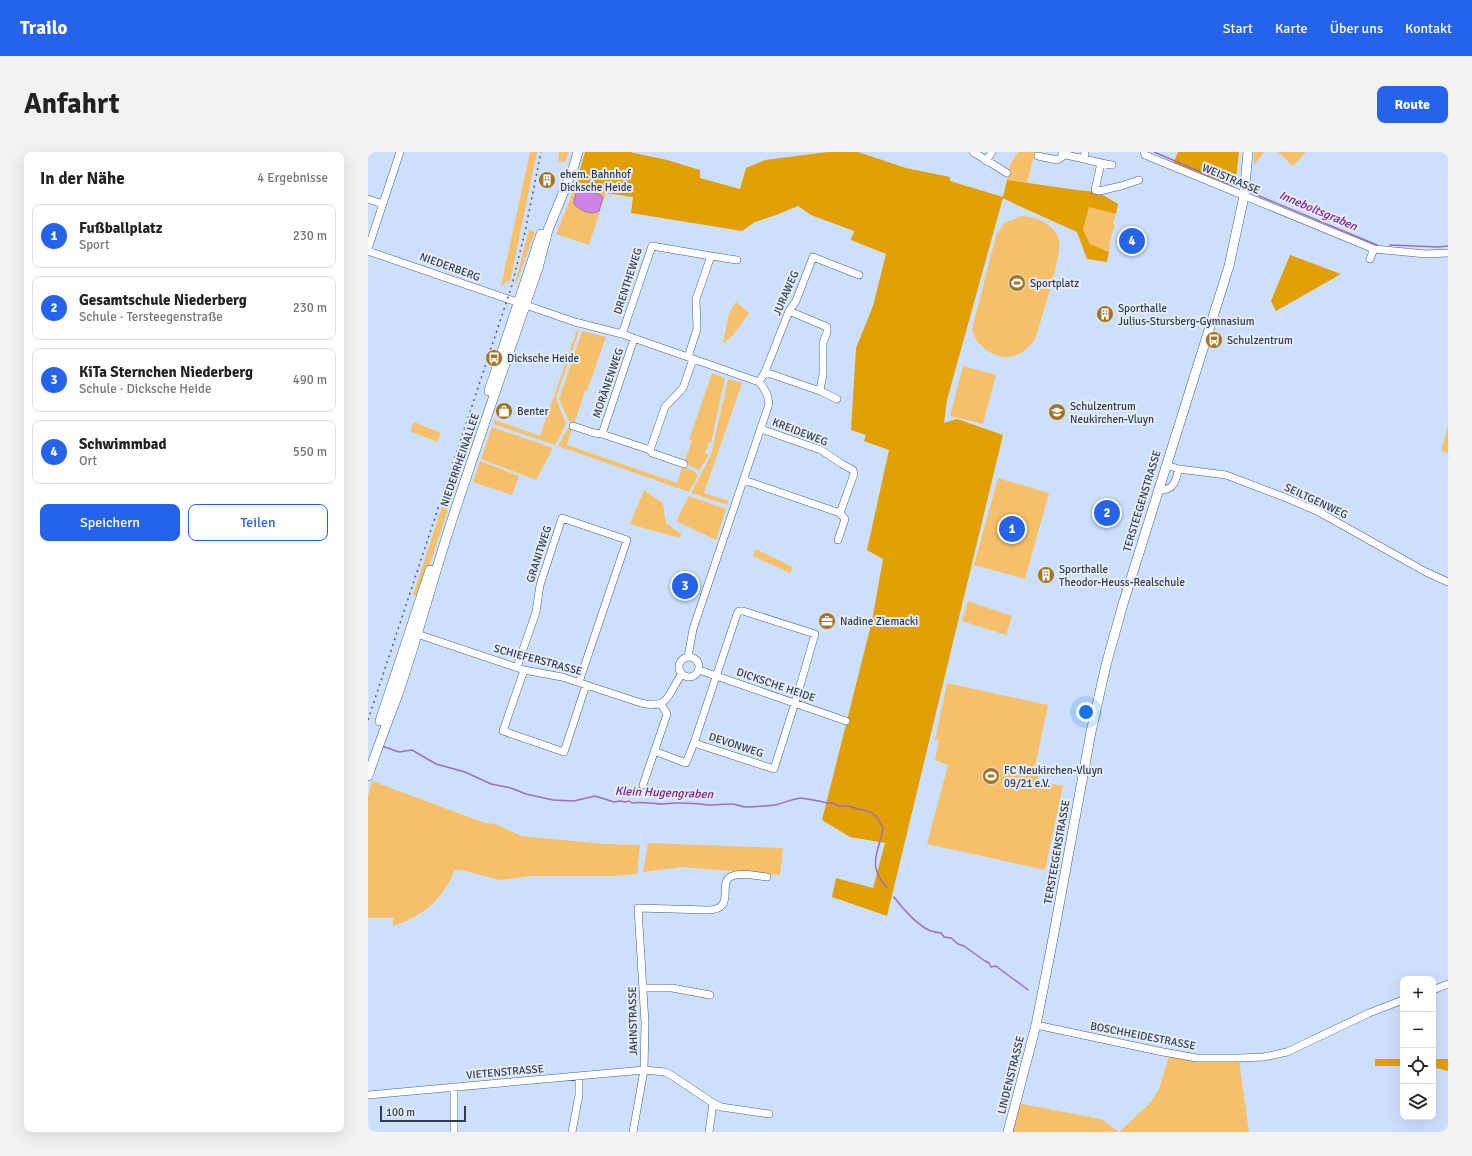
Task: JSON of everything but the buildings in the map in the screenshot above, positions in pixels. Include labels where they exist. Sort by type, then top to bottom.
[{"type":"street","points":[[368,250],[400,152]]},
{"type":"street","name":"NIEDERRHEINALLEE","points":[[368,759],[414,633],[451,522],[521,304],[540,237],[574,152]]},
{"type":"street","name":"NIEDERRHEINALLEE","points":[[521,304],[538,268],[548,230],[573,169],[578,152]]},
{"type":"street","points":[[973,152],[1007,173]]},
{"type":"street","points":[[986,161],[992,152]]},
{"type":"street","name":"TERSTEEGENSTRASSE","points":[[1036,1025],[1091,732],[1123,604],[1229,266],[1244,196],[1248,152]]},
{"type":"street","points":[[1038,156],[1057,160],[1062,157],[1062,153],[1084,156],[1101,163],[1112,165]]},
{"type":"street","name":"WEISTRASSE","points":[[1144,153],[1374,249],[1426,254],[1448,253]]},
{"type":"street","points":[[1101,163],[1095,190],[1099,191],[1139,180]]},
{"type":"street","points":[[368,199],[383,204]]},
{"type":"street","name":"DRENTHEWEG","points":[[622,334],[652,246],[737,260]]},
{"type":"street","points":[[1370,259],[1374,249]]},
{"type":"street","name":"NIEDERBERG","points":[[368,250],[521,304]]},
{"type":"street","points":[[650,450],[664,407],[683,388],[697,329],[696,299],[710,256]]},
{"type":"street","name":"JURAWEG","points":[[759,382],[765,372],[790,311],[796,301],[813,257],[859,275]]},
{"type":"street","points":[[521,304],[576,322],[622,334],[759,382],[767,393],[769,404],[693,629],[688,657],[680,662],[679,668],[682,674],[684,676],[691,677],[697,673],[697,661],[691,657],[688,657]]},
{"type":"street","points":[[790,311],[827,327],[827,332],[823,343],[823,374],[820,391]]},
{"type":"street","name":"MORÄNENWEG","points":[[602,434],[634,339]]},
{"type":"street","points":[[765,372],[820,391],[837,399]]},
{"type":"street","name":"MORÄNENWEG","points":[[574,426],[650,450],[652,453],[684,464]]},
{"type":"street","name":"KREIDEWEG","points":[[761,429],[821,450],[853,470],[854,474],[840,513],[845,519],[838,540]]},
{"type":"street","name":"SEILTGENWEG","points":[[1166,465],[1179,469],[1226,475],[1317,511],[1426,572],[1448,582]]},
{"type":"street","points":[[1158,490],[1167,490],[1172,486],[1179,469]]},
{"type":"street","points":[[744,480],[840,513]]},
{"type":"street","name":"GRANITWEG","points":[[520,669],[536,612],[540,585],[562,518],[627,540],[583,684]]},
{"type":"street","name":"DEVONWEG","points":[[739,611],[814,634],[795,703],[774,769],[694,743],[739,611]]},
{"type":"street","name":"NIEDERRHEINALLEE","points":[[368,776],[396,698],[414,633]]},
{"type":"street","name":"SCHIEFERSTRASSE","points":[[414,633],[520,669],[562,677],[652,706],[661,704]]},
{"type":"street","points":[[520,669],[503,731],[564,752],[583,684]]},
{"type":"street","name":"DICKSCHE HEIDE","points":[[698,670],[846,720]]},
{"type":"street","points":[[643,785],[667,714],[661,704],[667,699],[674,684],[682,674]]},
{"type":"street","points":[[654,752],[686,763],[694,743]]},
{"type":"street","name":"JAHNSTRASSE","points":[[633,1132],[644,1070],[644,988],[638,908],[718,909],[724,902],[726,896],[726,885],[730,877],[744,874],[767,877]]},
{"type":"street","points":[[1436,989],[1448,984]]},
{"type":"street","points":[[644,988],[672,988],[710,995]]},
{"type":"street","name":"BOSCHHEIDESTRASSE","points":[[1036,1025],[1191,1057],[1264,1057],[1287,1052],[1369,1013],[1400,1001]]},
{"type":"street","name":"LINDENSTRASSE","points":[[1008,1132],[1036,1025]]},
{"type":"street","name":"VIETENSTRASSE","points":[[368,1095],[644,1070],[665,1072],[713,1103],[722,1107],[769,1114]]},
{"type":"street","points":[[572,1132],[579,1095],[579,1077]]},
{"type":"street","points":[[454,1087],[454,1132]]},
{"type":"street","points":[[709,1132],[713,1103]]},
{"type":"shaded area","points":[[530,152],[537,152],[510,282],[506,281],[504,285],[501,286]]},
{"type":"shaded area","points":[[559,152],[569,152],[565,162],[558,161]]},
{"type":"shaded area","points":[[585,152],[630,152],[667,160],[700,170],[700,178],[740,189],[746,168],[765,160],[828,152],[858,152],[906,168],[950,177],[950,181],[1003,197],[1007,180],[1098,192],[1118,204],[1116,214],[1089,207],[1083,230],[1090,244],[1109,252],[1107,262],[1087,259],[1077,232],[1003,198],[947,400],[944,423],[957,419],[1003,435],[887,916],[832,897],[836,878],[873,888],[885,843],[850,837],[822,820],[872,621],[883,559],[867,550],[889,450],[864,441],[866,435],[851,430],[856,348],[873,306],[886,254],[851,240],[854,231],[811,215],[798,206],[755,222],[742,231],[631,213],[633,197],[575,187]]},
{"type":"shaded area","points":[[1018,152],[1035,152],[1027,183],[1007,180],[1010,165]]},
{"type":"shaded area","points":[[1178,152],[1239,152],[1235,187],[1173,164]]},
{"type":"shaded area","points":[[1254,152],[1264,152],[1254,165]]},
{"type":"shaded area","points":[[1278,152],[1306,152],[1293,166]]},
{"type":"shaded area","points":[[575,187],[606,193],[589,245],[556,234]]},
{"type":"shaded area","points":[[582,189],[603,197],[599,211],[589,213],[574,204],[577,190]]},
{"type":"shaded area","points":[[1089,207],[1116,214],[1113,224],[1115,224],[1109,245],[1109,252],[1090,244],[1083,230]]},
{"type":"shaded area","name":"Sportplatz","points":[[1022,216],[1044,222],[1053,229],[1059,239],[1058,258],[1047,302],[1036,337],[1027,349],[1021,353],[1015,356],[1002,357],[995,355],[982,347],[976,339],[972,329],[996,236],[1004,223]]},
{"type":"shaded area","points":[[529,230],[535,232],[516,284],[515,283]]},
{"type":"shaded area","points":[[1290,255],[1341,274],[1276,311],[1271,301]]},
{"type":"shaded area","points":[[736,302],[749,313],[733,335],[724,343],[729,313]]},
{"type":"shaded area","points":[[577,330],[579,331],[556,398],[566,424],[555,445],[493,424],[495,420],[540,436]]},
{"type":"shaded area","points":[[582,331],[606,337],[574,424],[569,421],[559,399]]},
{"type":"shaded area","points":[[963,366],[996,375],[983,424],[950,416]]},
{"type":"shaded area","points":[[712,373],[725,378],[711,443],[709,442],[705,453],[709,455],[699,470],[684,463],[692,441],[689,440]]},
{"type":"shaded area","points":[[728,379],[742,383],[704,493],[729,501],[727,505],[691,493],[711,455],[723,401],[725,400]]},
{"type":"shaded area","points":[[470,420],[477,422],[467,453],[460,449]]},
{"type":"shaded area","points":[[414,422],[441,433],[437,442],[410,431]]},
{"type":"shaded area","points":[[1448,426],[1448,453],[1441,451]]},
{"type":"shaded area","points":[[492,427],[553,448],[536,480],[481,459]]},
{"type":"shaded area","points":[[569,427],[572,428],[567,445],[677,483],[683,466],[697,473],[698,476],[689,492],[558,446]]},
{"type":"shaded area","points":[[459,455],[466,456],[419,596],[413,595]]},
{"type":"shaded area","points":[[480,461],[519,476],[512,495],[473,482]]},
{"type":"shaded area","points":[[998,478],[1049,493],[1025,579],[974,565]]},
{"type":"shaded area","points":[[644,490],[663,503],[666,523],[681,534],[680,538],[630,524]]},
{"type":"shaded area","points":[[689,496],[726,509],[716,540],[676,521]]},
{"type":"shaded area","points":[[756,549],[793,567],[790,573],[753,556]]},
{"type":"shaded area","points":[[968,601],[1012,616],[1006,635],[962,621]]},
{"type":"shaded area","name":"FC Neukirchen-Vluyn 09/21 e.V.","points":[[947,683],[1048,705],[1035,767],[1040,769],[1037,781],[1063,786],[1045,870],[927,844],[948,765],[935,760],[939,741],[935,740]]},
{"type":"shaded area","points":[[372,781],[485,823],[496,824],[521,836],[605,844],[639,845],[637,874],[616,876],[533,876],[500,880],[461,870],[455,870],[449,883],[436,901],[409,920],[393,926],[393,918],[368,918],[368,796]]},
{"type":"shaded area","points":[[648,843],[783,848],[780,875],[682,867],[643,872]]},
{"type":"shaded area","points":[[1169,1056],[1239,1060],[1249,1132],[1119,1132],[1149,1104],[1159,1089]]},
{"type":"shaded area","points":[[1375,1059],[1400,1059],[1400,1066],[1375,1066]]},
{"type":"shaded area","points":[[1436,1059],[1448,1059],[1448,1071],[1436,1068]]},
{"type":"shaded area","points":[[1017,1103],[1101,1119],[1119,1132],[1008,1132]]},
{"type":"waterway","name":"Inneboltsgraben","points":[[1154,152],[1234,186]]},
{"type":"waterway","name":"Inneboltsgraben","points":[[1252,193],[1377,245]]},
{"type":"waterway","name":"Inneboltsgraben","points":[[1390,245],[1448,246]]},
{"type":"waterway","name":"Klein Hugengraben","points":[[382,746],[399,752],[412,750],[436,764],[465,772],[491,784],[553,800],[574,801],[595,796],[614,802],[629,801],[632,803],[686,803],[708,805],[732,804],[744,807],[775,805],[801,798],[832,803],[839,806],[848,806],[870,812],[877,817],[883,828],[876,856],[876,867],[879,876],[887,888]]},
{"type":"waterway","name":"Klein Hugengraben","points":[[894,897],[918,923],[930,930],[941,933],[944,937],[951,938],[989,963],[991,967],[996,966],[1028,990]]},
{"type":"railway","points":[[368,720],[512,285],[525,232],[541,152]]},
{"type":"place","name":"ehem. Bahnhof Dicksche Heide","points":[[547,180]]},
{"type":"place","name":"Schwimmbad","points":[[1132,241]]},
{"type":"place","name":"Sportplatz","points":[[1017,283]]},
{"type":"place","name":"Sporthalle Julius-Stursberg-Gymnasium","points":[[1105,314]]},
{"type":"place","name":"Schulzentrum","points":[[1214,340]]},
{"type":"place","name":"Dicksche Heide","points":[[494,358]]},
{"type":"place","name":"Benter","points":[[504,411]]},
{"type":"place","name":"Schulzentrum Neukirchen-Vluyn","points":[[1057,412]]},
{"type":"place","name":"Gesamtschule Niederberg","points":[[1107,513]]},
{"type":"place","name":"Fußballplatz","points":[[1012,529]]},
{"type":"place","name":"Sporthalle Theodor-Heuss-Realschule","points":[[1046,575]]},
{"type":"place","name":"KiTa Sternchen Niederberg","points":[[685,586]]},
{"type":"place","name":"Nadine Ziemacki","points":[[827,621]]},
{"type":"place","name":"FC Neukirchen-Vluyn 09/21 e.V.","points":[[991,776]]}]
